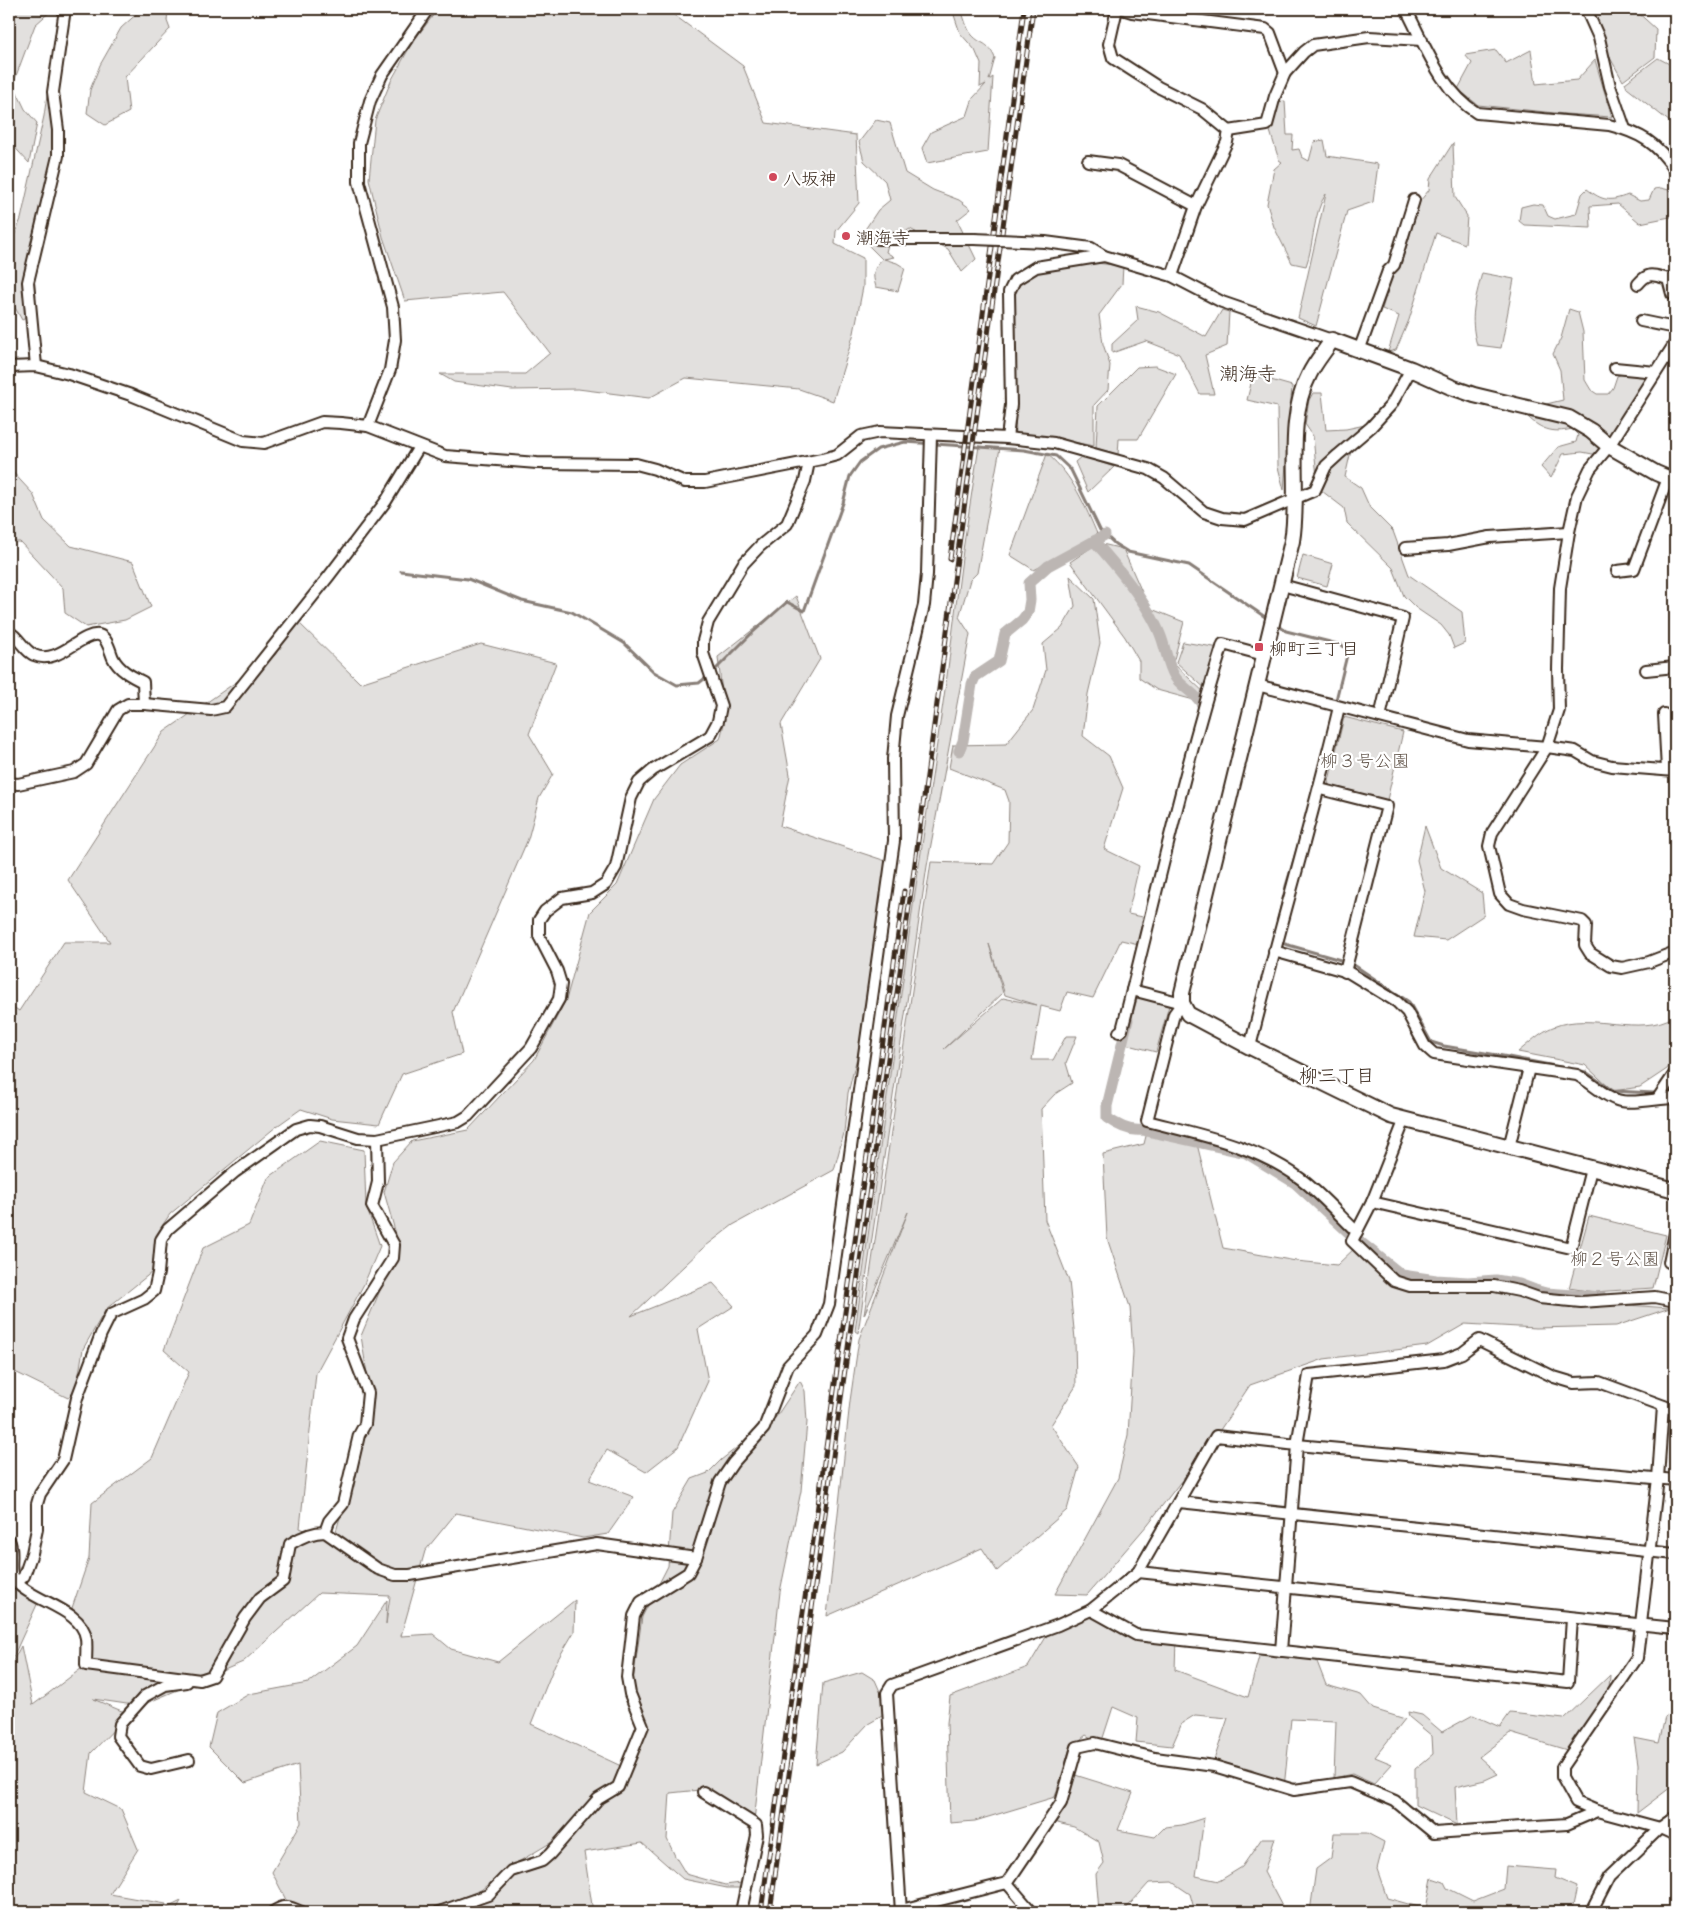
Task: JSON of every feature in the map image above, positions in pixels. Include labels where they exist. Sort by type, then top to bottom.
[{"type":"street","points":[[36,366],[28,282],[58,156],[58,130],[53,92],[66,9]]},
{"type":"street","points":[[368,426],[390,370],[395,340],[393,307],[359,182],[359,143],[370,101],[382,75],[428,9]]},
{"type":"street","points":[[1117,9],[1109,44],[1114,58],[1158,87],[1202,109],[1229,130],[1267,125],[1275,96],[1285,73],[1313,45],[1369,37],[1422,40]]},
{"type":"street","points":[[1122,9],[1132,12],[1265,29],[1270,33],[1285,73]]},
{"type":"street","points":[[1406,9],[1453,93],[1469,108],[1478,113],[1609,125],[1625,129],[1655,144],[1675,170]]},
{"type":"street","points":[[1586,9],[1599,38],[1610,86],[1625,129]]},
{"type":"street","points":[[1172,276],[1196,206],[1227,142],[1229,130]]},
{"type":"street","points":[[1088,161],[1118,165],[1196,206]]},
{"type":"street","points":[[1360,348],[1388,270],[1394,265],[1414,200]]},
{"type":"street","points":[[878,239],[974,239],[1045,242],[1091,248],[1104,256],[1172,276],[1222,302],[1360,348],[1411,368],[1451,387],[1474,395],[1569,418],[1591,431],[1609,446],[1656,474],[1672,480],[1634,569],[1617,571]]},
{"type":"street","points":[[1007,438],[1011,405],[1009,292],[1015,280],[1036,267],[1104,256]]},
{"type":"street","points":[[1638,284],[1644,276],[1649,274],[1668,279],[1672,294],[1675,296]]},
{"type":"street","points":[[1641,321],[1675,328]]},
{"type":"street","points":[[1332,340],[1309,375],[1301,395],[1295,425],[1295,521],[1282,585],[1182,993],[1182,1003],[1188,1014],[1372,1108],[1405,1119],[1675,1190]]},
{"type":"street","points":[[1675,343],[1609,446],[1590,469],[1577,496],[1560,588],[1559,710],[1547,747],[1492,833],[1489,846],[1500,894],[1509,904],[1523,909],[1582,921],[1586,925],[1585,945],[1590,953],[1611,966],[1622,968],[1649,962],[1675,952]]},
{"type":"street","points":[[9,367],[36,366],[69,374],[132,395],[243,441],[264,443],[322,422],[368,426],[445,456],[538,463],[636,464],[655,469],[685,482],[705,482],[810,462],[837,455],[861,436],[880,432],[1007,438],[1054,443],[1148,469],[1164,478],[1204,512],[1222,518],[1245,520],[1315,490],[1326,466],[1371,427],[1391,405],[1411,368]]},
{"type":"street","points":[[1614,368],[1656,372]]},
{"type":"street","points":[[439,1912],[488,1895],[511,1871],[542,1861],[598,1799],[618,1787],[643,1726],[630,1694],[627,1677],[634,1616],[641,1602],[688,1573],[696,1558],[720,1482],[733,1462],[764,1428],[788,1366],[817,1335],[829,1304],[894,841],[894,759],[897,716],[924,605],[927,574],[931,435]]},
{"type":"street","points":[[9,783],[18,784],[74,772],[86,764],[118,710],[128,704],[211,710],[225,707],[386,501],[418,447]]},
{"type":"street","points":[[17,1583],[24,1576],[32,1553],[37,1529],[37,1504],[40,1494],[63,1460],[77,1398],[101,1334],[111,1314],[144,1299],[154,1291],[158,1273],[161,1240],[168,1229],[235,1172],[296,1129],[310,1125],[320,1126],[358,1138],[378,1139],[458,1122],[468,1116],[531,1048],[559,999],[561,984],[557,970],[539,936],[539,920],[545,911],[562,898],[592,893],[606,884],[616,867],[631,798],[639,782],[654,770],[710,736],[718,721],[721,706],[702,653],[708,622],[743,564],[760,546],[787,524],[805,481],[810,462]]},
{"type":"street","points":[[1405,548],[1448,545],[1490,537],[1569,532]]},
{"type":"street","points":[[1282,585],[1403,618],[1380,718]]},
{"type":"street","points":[[9,632],[32,654],[40,657],[53,657],[84,640],[97,635],[102,636],[119,667],[143,682],[144,704]]},
{"type":"street","points":[[1120,1032],[1194,740],[1223,644],[1264,655]]},
{"type":"street","points":[[1646,670],[1675,667]]},
{"type":"street","points":[[1257,685],[1468,740],[1547,747],[1575,752],[1592,761],[1612,766],[1671,770],[1664,714]]},
{"type":"street","points":[[1250,1047],[1274,951],[1320,789],[1339,707]]},
{"type":"street","points":[[1320,789],[1387,806],[1345,972]]},
{"type":"street","points":[[1274,951],[1345,972],[1396,1002],[1407,1012],[1425,1046],[1434,1054],[1577,1075],[1588,1080],[1616,1100],[1629,1103],[1658,1098],[1675,1098]]},
{"type":"street","points":[[1132,990],[1182,1003]]},
{"type":"street","points":[[1182,1003],[1174,1014],[1147,1122],[1232,1143],[1263,1155],[1301,1179],[1357,1232]]},
{"type":"street","points":[[1509,1147],[1529,1068]]},
{"type":"street","points":[[1658,1098],[1675,1073]]},
{"type":"street","points":[[1405,1119],[1372,1202],[1352,1241],[1394,1281],[1410,1286],[1494,1286],[1519,1291],[1539,1298],[1581,1302],[1655,1297],[1675,1301]]},
{"type":"street","points":[[326,1532],[329,1521],[343,1504],[359,1435],[365,1424],[368,1393],[347,1338],[354,1319],[393,1258],[394,1245],[372,1206],[378,1182],[378,1139]]},
{"type":"street","points":[[1372,1202],[1572,1248],[1591,1169]]},
{"type":"street","points":[[1675,1233],[1669,1262],[1675,1264]]},
{"type":"street","points":[[1281,1651],[1297,1445],[1309,1375],[1444,1360],[1462,1353],[1479,1340],[1554,1378],[1574,1383],[1599,1382],[1675,1410]]},
{"type":"street","points":[[1663,1406],[1658,1478],[1637,1658],[1562,1767],[1562,1776],[1576,1802],[1597,1811],[1660,1828],[1675,1835]]},
{"type":"street","points":[[1597,1811],[1567,1824],[1434,1833],[1395,1801],[1350,1782],[1294,1790],[1214,1766],[1155,1758],[1095,1743],[1077,1748],[1060,1803],[1006,1883],[901,1911],[887,1693],[892,1685],[1058,1625],[1091,1610],[1138,1572],[1216,1436],[1675,1480]]},
{"type":"street","points":[[1179,1502],[1675,1554]]},
{"type":"street","points":[[189,1760],[151,1769],[140,1766],[118,1736],[120,1724],[145,1696],[165,1685],[200,1680],[212,1676],[245,1618],[260,1598],[283,1581],[290,1544],[303,1536],[326,1532],[378,1569],[395,1575],[410,1575],[597,1544],[696,1558]]},
{"type":"street","points":[[9,1540],[12,1548],[10,1573],[17,1583],[79,1621],[86,1636],[86,1665],[200,1680]]},
{"type":"street","points":[[1138,1572],[1675,1628]]},
{"type":"street","points":[[1091,1610],[1136,1635],[1568,1682],[1572,1618]]},
{"type":"street","points":[[702,1792],[756,1825],[758,1835],[741,1912]]},
{"type":"street","points":[[1591,1912],[1609,1877],[1660,1828],[1675,1817]]},
{"type":"street","points":[[1006,1883],[1032,1912]]},
{"type":"street","points":[[273,1912],[286,1906],[302,1912]]},
{"type":"green space","points":[[9,9],[53,9],[35,25],[13,84],[25,109],[37,123],[29,163],[9,141]]},
{"type":"green space","points":[[142,9],[168,9],[167,21],[170,29],[125,77],[129,112],[105,125],[87,113],[90,90],[100,65],[121,28]]},
{"type":"green space","points":[[438,9],[666,9],[743,66],[766,123],[856,135],[859,203],[836,231],[835,244],[863,258],[863,287],[854,333],[833,401],[799,389],[686,378],[649,398],[578,389],[512,390],[454,382],[440,374],[525,374],[550,353],[503,292],[405,301],[383,237],[369,179],[375,120],[391,81],[412,43]]},
{"type":"green space","points":[[952,9],[961,9],[970,32],[989,48],[995,58],[989,80],[993,77],[988,152],[927,163],[922,148],[931,132],[967,116],[973,98],[986,84],[980,87],[981,64],[975,50],[960,33]]},
{"type":"green space","points":[[1586,9],[1634,9],[1656,29],[1655,57],[1623,81],[1599,38]]},
{"type":"green space","points":[[1496,50],[1506,63],[1531,50],[1536,84],[1577,80],[1595,60],[1612,117],[1478,105],[1458,89],[1472,63],[1465,55]]},
{"type":"green space","points":[[1658,58],[1675,67],[1675,126],[1627,88],[1625,83]]},
{"type":"green space","points":[[49,81],[51,81],[52,160],[26,268],[24,295],[26,318],[22,320],[9,297],[9,248],[21,219],[44,116]]},
{"type":"green space","points":[[1285,101],[1287,135],[1293,135],[1292,150],[1299,149],[1302,157],[1309,161],[1314,142],[1324,140],[1327,156],[1378,164],[1373,202],[1347,211],[1316,326],[1298,318],[1326,194],[1316,219],[1306,266],[1292,263],[1274,227],[1267,204],[1274,169],[1282,162],[1279,160],[1270,131],[1276,102]]},
{"type":"green space","points":[[876,120],[890,123],[905,173],[933,190],[959,200],[971,209],[957,220],[976,259],[962,272],[948,249],[910,229],[889,241],[886,252],[894,257],[884,259],[905,268],[898,291],[876,287],[874,272],[882,259],[869,246],[866,228],[878,210],[890,200],[885,181],[864,161],[859,142]]},
{"type":"green space","points":[[1453,143],[1455,197],[1467,216],[1465,244],[1436,233],[1409,320],[1396,350],[1388,352],[1399,316],[1382,309],[1392,276],[1400,268],[1420,201],[1429,190],[1430,179]]},
{"type":"green space","points":[[1661,188],[1675,193],[1675,216],[1640,223],[1618,204],[1590,206],[1591,228],[1524,225],[1519,221],[1521,207],[1533,204],[1543,205],[1548,216],[1555,219],[1576,214],[1582,194],[1587,189],[1597,196],[1606,199],[1616,199],[1628,195],[1640,201],[1649,200],[1654,189]]},
{"type":"green space","points":[[1096,263],[1123,266],[1122,284],[1099,315],[1103,344],[1110,365],[1108,390],[1094,405],[1094,446],[1016,435],[1011,318],[1016,288],[1031,273],[1062,265]]},
{"type":"green space","points":[[1482,273],[1514,279],[1501,348],[1477,345],[1473,317]]},
{"type":"green space","points":[[1136,306],[1159,312],[1206,337],[1222,310],[1229,312],[1227,346],[1205,355],[1214,394],[1200,394],[1179,354],[1146,341],[1112,353],[1112,344],[1138,320]]},
{"type":"green space","points":[[1569,309],[1578,312],[1583,332],[1585,380],[1591,390],[1597,394],[1608,394],[1613,388],[1617,376],[1627,372],[1642,372],[1646,377],[1640,392],[1598,455],[1582,452],[1563,454],[1551,478],[1541,467],[1558,447],[1576,442],[1578,435],[1572,429],[1558,431],[1546,429],[1535,423],[1525,414],[1538,406],[1563,400],[1560,370],[1553,354],[1561,338]]},
{"type":"green space","points":[[1155,366],[1176,374],[1138,439],[1119,439],[1118,455],[1096,448],[1098,406],[1137,367]]},
{"type":"green space","points":[[1253,375],[1292,386],[1284,490],[1278,467],[1277,407],[1247,400]]},
{"type":"green space","points":[[1313,393],[1322,393],[1326,430],[1346,429],[1365,425],[1353,442],[1345,477],[1361,488],[1370,508],[1393,531],[1409,575],[1462,612],[1465,643],[1454,648],[1449,635],[1441,625],[1416,608],[1404,596],[1393,568],[1347,523],[1344,508],[1318,488],[1313,436],[1305,424],[1309,400]]},
{"type":"green space","points":[[979,446],[1000,448],[977,573],[970,580],[959,617],[970,634],[927,866],[858,1333],[855,1331],[913,906]]},
{"type":"green space","points":[[1047,454],[1071,481],[1083,502],[1098,536],[1034,570],[1010,555]]},
{"type":"green space","points":[[1082,456],[1114,467],[1088,492],[1075,462]]},
{"type":"green space","points":[[9,468],[33,494],[44,520],[71,546],[133,562],[151,607],[125,620],[86,627],[65,613],[63,588],[20,542],[9,542]]},
{"type":"green space","points":[[1098,543],[1123,549],[1149,608],[1184,622],[1173,663],[1207,695],[1205,703],[1157,690],[1139,678],[1139,661],[1125,637],[1070,562]]},
{"type":"green space","points":[[1303,555],[1333,564],[1327,586],[1297,578]]},
{"type":"green space","points":[[1070,576],[1094,599],[1100,643],[1088,694],[1083,736],[1109,756],[1123,788],[1104,849],[1139,866],[1128,914],[1148,918],[1143,945],[1121,940],[1093,998],[1067,992],[1060,1011],[1041,1006],[1032,1060],[1053,1060],[1066,1036],[1077,1036],[1066,1063],[1072,1083],[1055,1094],[1041,1109],[1045,1220],[1069,1281],[1075,1339],[1076,1386],[1051,1425],[1079,1467],[1067,1510],[997,1571],[982,1548],[827,1616],[850,1401],[859,1339],[908,1212],[864,1315],[931,862],[993,864],[1008,842],[1009,801],[1005,790],[949,768],[953,745],[1006,744],[1033,710],[1046,670],[1043,644],[1062,628],[1075,606]],"holes":[[[989,944],[1005,995],[1037,1005],[1003,998],[944,1049],[1003,993]]]},
{"type":"green space","points":[[796,596],[820,659],[781,724],[790,775],[780,826],[892,863],[874,990],[848,1093],[844,1133],[834,1170],[733,1225],[702,1249],[631,1316],[713,1283],[734,1306],[698,1329],[708,1381],[678,1447],[646,1472],[607,1450],[589,1480],[634,1497],[608,1534],[583,1538],[456,1513],[425,1551],[401,1636],[433,1634],[451,1649],[498,1662],[575,1600],[574,1632],[555,1664],[531,1724],[621,1766],[643,1726],[633,1681],[642,1617],[668,1566],[672,1513],[692,1479],[708,1473],[721,1460],[776,1417],[800,1381],[805,1391],[807,1422],[801,1491],[780,1592],[754,1821],[709,1789],[670,1793],[667,1839],[686,1874],[725,1885],[741,1883],[740,1888],[727,1888],[683,1879],[642,1843],[584,1852],[593,1912],[457,1912],[474,1908],[489,1900],[514,1876],[541,1868],[559,1851],[579,1826],[508,1868],[481,1890],[445,1904],[399,1912],[311,1912],[286,1900],[272,1872],[301,1823],[298,1765],[245,1783],[209,1747],[217,1713],[249,1694],[308,1683],[357,1646],[387,1600],[386,1624],[390,1596],[319,1593],[243,1662],[140,1706],[93,1699],[129,1714],[91,1753],[86,1792],[121,1809],[138,1849],[110,1894],[166,1904],[163,1910],[181,1901],[175,1912],[9,1912],[9,1668],[21,1646],[33,1705],[86,1665],[72,1608],[89,1558],[92,1503],[152,1458],[189,1372],[164,1350],[203,1248],[249,1225],[268,1178],[320,1141],[364,1150],[366,1206],[380,1246],[364,1284],[316,1373],[300,1528],[333,1542],[372,1405],[361,1336],[399,1245],[384,1192],[393,1162],[412,1141],[468,1130],[534,1060],[566,1000],[590,912],[617,885],[654,799],[680,765],[720,739],[725,720],[718,657]]},
{"type":"green space","points":[[295,619],[360,683],[481,644],[556,663],[529,734],[553,774],[539,798],[528,839],[453,1012],[462,1054],[402,1074],[379,1124],[332,1119],[301,1109],[277,1126],[170,1214],[156,1235],[152,1272],[106,1309],[83,1349],[77,1386],[68,1398],[9,1369],[9,1004],[19,1011],[64,942],[110,942],[68,880],[164,732],[275,655]]},
{"type":"green space","points":[[1183,642],[1220,648],[1208,691],[1176,662]]},
{"type":"green space","name":"柳３号公園","points":[[1344,717],[1403,732],[1387,800],[1328,785]]},
{"type":"green space","points":[[1425,826],[1441,868],[1482,893],[1484,915],[1446,940],[1414,937],[1425,891],[1417,860]]},
{"type":"green space","points":[[1138,995],[1170,1002],[1156,1052],[1125,1044]]},
{"type":"green space","points":[[1675,1016],[1675,1058],[1667,1069],[1640,1087],[1613,1091],[1585,1065],[1518,1052],[1543,1032],[1568,1023],[1599,1022],[1646,1025],[1661,1022]]},
{"type":"green space","points":[[1148,1128],[1196,1140],[1223,1248],[1296,1261],[1337,1265],[1357,1246],[1404,1284],[1486,1285],[1556,1300],[1670,1308],[1616,1326],[1536,1328],[1465,1324],[1427,1346],[1324,1359],[1250,1385],[1216,1436],[1148,1524],[1087,1595],[1055,1594],[1118,1478],[1128,1435],[1133,1352],[1130,1307],[1107,1238],[1103,1154],[1144,1144]]},
{"type":"green space","name":"柳２号公園","points":[[1589,1216],[1666,1235],[1653,1288],[1594,1292],[1569,1288]]},
{"type":"green space","points":[[9,1562],[10,1573],[40,1598],[9,1666]]},
{"type":"green space","points":[[1091,1610],[1133,1640],[1176,1639],[1175,1670],[1248,1697],[1261,1649],[1314,1654],[1326,1685],[1361,1695],[1373,1709],[1405,1719],[1375,1757],[1392,1764],[1374,1784],[1352,1774],[1334,1778],[1336,1721],[1291,1719],[1284,1788],[1252,1770],[1214,1760],[1228,1718],[1195,1715],[1182,1723],[1172,1746],[1136,1742],[1138,1718],[1113,1707],[1101,1744],[1086,1735],[1070,1748],[1055,1797],[975,1821],[950,1823],[947,1723],[950,1696],[1028,1667],[1052,1627]]},
{"type":"green space","points":[[862,1672],[875,1680],[889,1712],[868,1724],[842,1752],[816,1764],[823,1683]]},
{"type":"green space","points":[[1610,1675],[1609,1690],[1567,1750],[1510,1733],[1479,1757],[1498,1774],[1485,1780],[1455,1787],[1457,1825],[1415,1805],[1415,1769],[1433,1754],[1432,1736],[1409,1717],[1408,1712],[1422,1715],[1442,1732],[1473,1715],[1500,1727],[1510,1713],[1564,1719]]},
{"type":"green space","points":[[1675,1708],[1675,1784],[1637,1813],[1638,1764],[1634,1738],[1659,1743],[1665,1717]]},
{"type":"green space","points":[[1072,1774],[1133,1793],[1118,1830],[1155,1837],[1165,1827],[1182,1825],[1204,1818],[1196,1876],[1219,1881],[1242,1867],[1262,1838],[1275,1838],[1264,1872],[1285,1912],[1195,1912],[1190,1894],[1172,1882],[1149,1883],[1123,1912],[1099,1911],[1096,1874],[1104,1863],[1099,1842],[1074,1827],[1049,1821]]},
{"type":"green space","points":[[1334,1833],[1367,1833],[1384,1842],[1377,1869],[1387,1898],[1426,1909],[1432,1878],[1444,1882],[1447,1888],[1473,1901],[1504,1889],[1506,1866],[1556,1870],[1555,1878],[1577,1887],[1572,1910],[1568,1912],[1310,1912],[1316,1869],[1331,1858]]},
{"type":"waterway","points":[[713,672],[787,602],[804,611],[843,503],[850,476],[860,462],[878,449],[905,442],[1024,450],[1056,456],[1071,470],[1100,530],[1115,544],[1128,552],[1189,565],[1268,619]]},
{"type":"waterway","points":[[959,751],[963,741],[972,684],[975,677],[999,661],[1005,634],[1022,620],[1028,612],[1030,600],[1029,583],[1048,566],[1105,535]]},
{"type":"waterway","points":[[1094,541],[1121,573],[1148,610],[1160,634],[1172,672],[1178,681],[1200,701],[1203,716]]},
{"type":"waterway","points":[[401,571],[468,579],[522,601],[572,612],[624,643],[654,672],[677,685],[699,683],[708,676]]},
{"type":"waterway","points":[[1276,624],[1286,631],[1342,645],[1348,651],[1335,704]]},
{"type":"waterway","points":[[1273,941],[1286,886],[1302,833]]},
{"type":"waterway","points":[[1278,942],[1351,963],[1409,1002],[1431,1042],[1586,1072],[1613,1091],[1654,1093]]},
{"type":"waterway","points":[[1128,1020],[1107,1106],[1107,1118],[1115,1123],[1128,1129],[1142,1130],[1246,1153],[1295,1183],[1348,1232],[1402,1275],[1468,1282],[1496,1280],[1519,1284],[1546,1293],[1602,1297]]},
{"type":"railway","points":[[950,559],[1024,9]]},
{"type":"railway","points":[[770,1912],[1033,9]]},
{"type":"railway","points":[[761,1912],[904,891]]},
{"type":"place","name":"八坂神","points":[[773,177]]},
{"type":"place","name":"潮海寺","points":[[846,236]]},
{"type":"place","name":"柳町三丁目","points":[[1259,647]]},
{"type":"district","name":"潮海寺","points":[[1248,372]]},
{"type":"district","name":"柳三丁目","points":[[1337,1074]]}]
